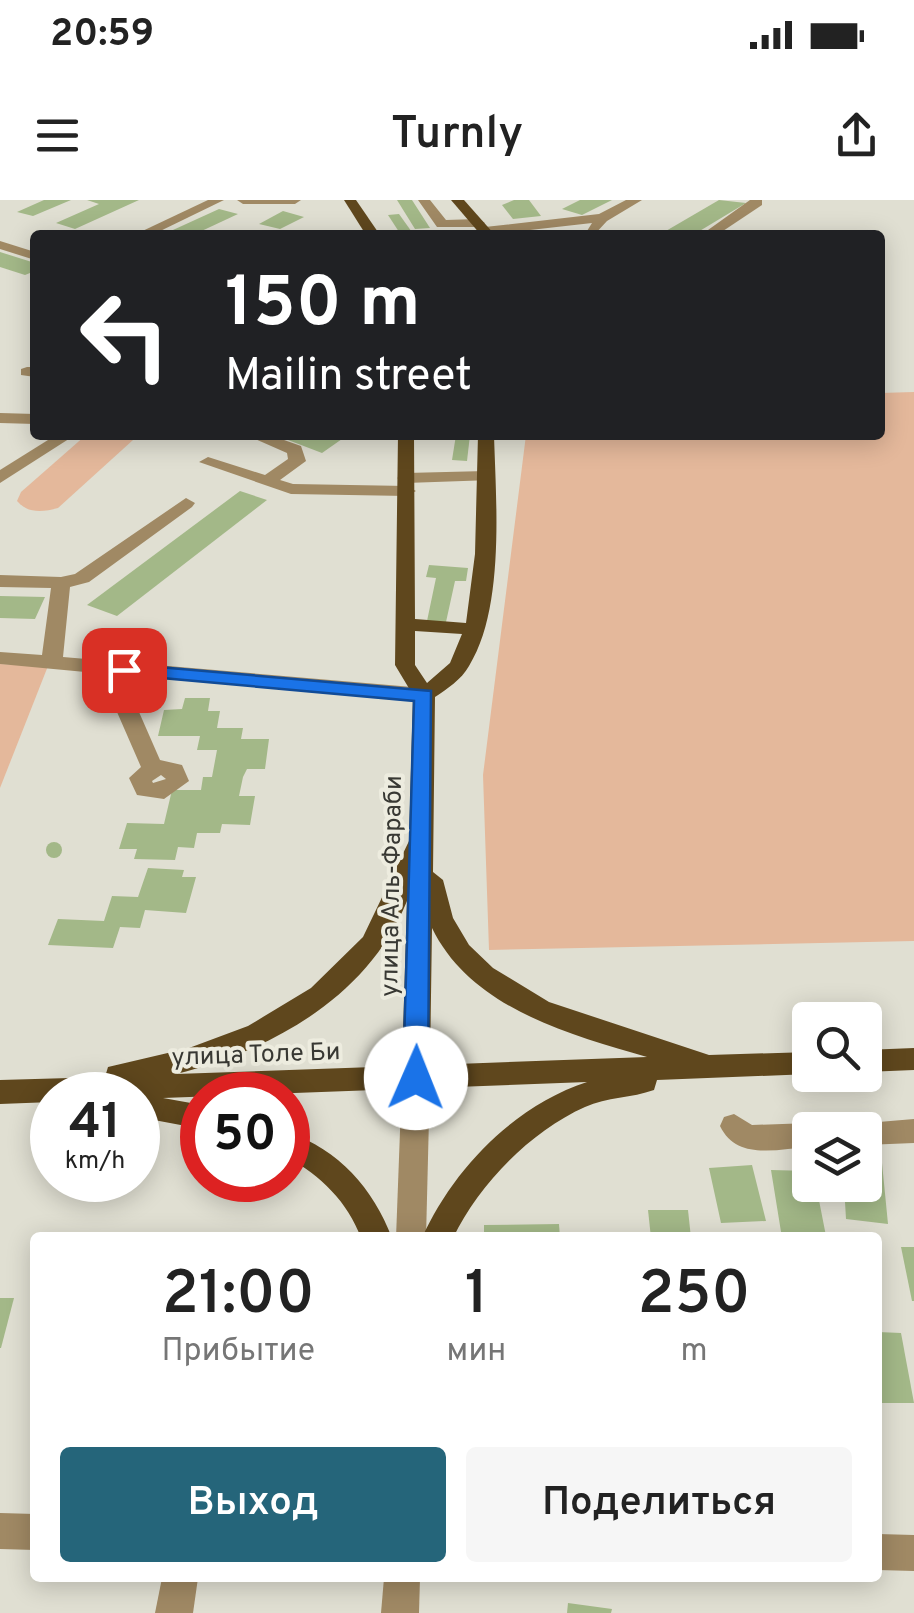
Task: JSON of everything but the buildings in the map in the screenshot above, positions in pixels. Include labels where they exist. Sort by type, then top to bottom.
[{"type":"main road","points":[[350,200],[370,230]]},
{"type":"main road","points":[[460,204],[484,230]]},
{"type":"main road","name":"улица Аль-Фараби","points":[[406,440],[406,666],[424,696],[416,1078]]},
{"type":"main road","points":[[424,696],[460,666],[472,629],[486,551],[486,440]]},
{"type":"main road","points":[[408,625],[472,629]]},
{"type":"main road","points":[[422,832],[438,914],[459,951],[493,981],[561,1018],[713,1067]]},
{"type":"main road","points":[[2,1092],[147,1071],[216,1050],[278,1024],[326,993],[374,941],[422,832]]},
{"type":"main road","points":[[882,1059],[914,1058]]},
{"type":"main road","name":"улица Толе Би","points":[[2,1092],[792,1064]]},
{"type":"main road","points":[[441,1232],[497,1156],[556,1108],[581,1096],[713,1067]]},
{"type":"main road","points":[[2,1092],[30,1095]]},
{"type":"main road","points":[[310,1153],[348,1188],[374,1232]]},
{"type":"street","points":[[152,230],[218,200]]},
{"type":"street","points":[[243,200],[295,200]]},
{"type":"street","points":[[428,206],[442,224],[484,230],[602,218],[636,200]]},
{"type":"street","points":[[716,230],[756,204],[756,200]]},
{"type":"street","points":[[428,206],[460,204]]},
{"type":"street","points":[[594,230],[602,218]]},
{"type":"street","points":[[0,244],[30,254]]},
{"type":"street","points":[[0,418],[30,419]]},
{"type":"street","points":[[0,478],[59,440]]},
{"type":"street","points":[[267,481],[297,461],[296,450],[268,440]]},
{"type":"street","points":[[208,462],[291,489],[486,476]]},
{"type":"street","points":[[0,581],[61,583],[82,578],[186,503]]},
{"type":"street","points":[[52,662],[61,583]]},
{"type":"street","points":[[0,658],[424,696]]},
{"type":"street","points":[[94,701],[116,669]]},
{"type":"street","points":[[116,669],[128,712],[152,768]]},
{"type":"street","points":[[411,1232],[416,1078]]},
{"type":"street","points":[[734,1126],[745,1138],[792,1136]]},
{"type":"street","points":[[882,1132],[914,1131]]},
{"type":"street","points":[[0,1532],[30,1532]]},
{"type":"street","points":[[882,1552],[914,1552]]},
{"type":"street","points":[[174,1613],[179,1582]]},
{"type":"street","points":[[400,1613],[402,1582]]},
{"type":"shaded area","points":[[914,392],[914,941],[489,950],[483,775],[525,440],[885,440],[885,393]]},
{"type":"shaded area","points":[[80,440],[133,440],[58,508],[26,508],[17,501],[21,492]]},
{"type":"shaded area","points":[[0,664],[48,666],[0,788]]},
{"type":"route","points":[[124,670],[424,696],[416,1078]]}]
